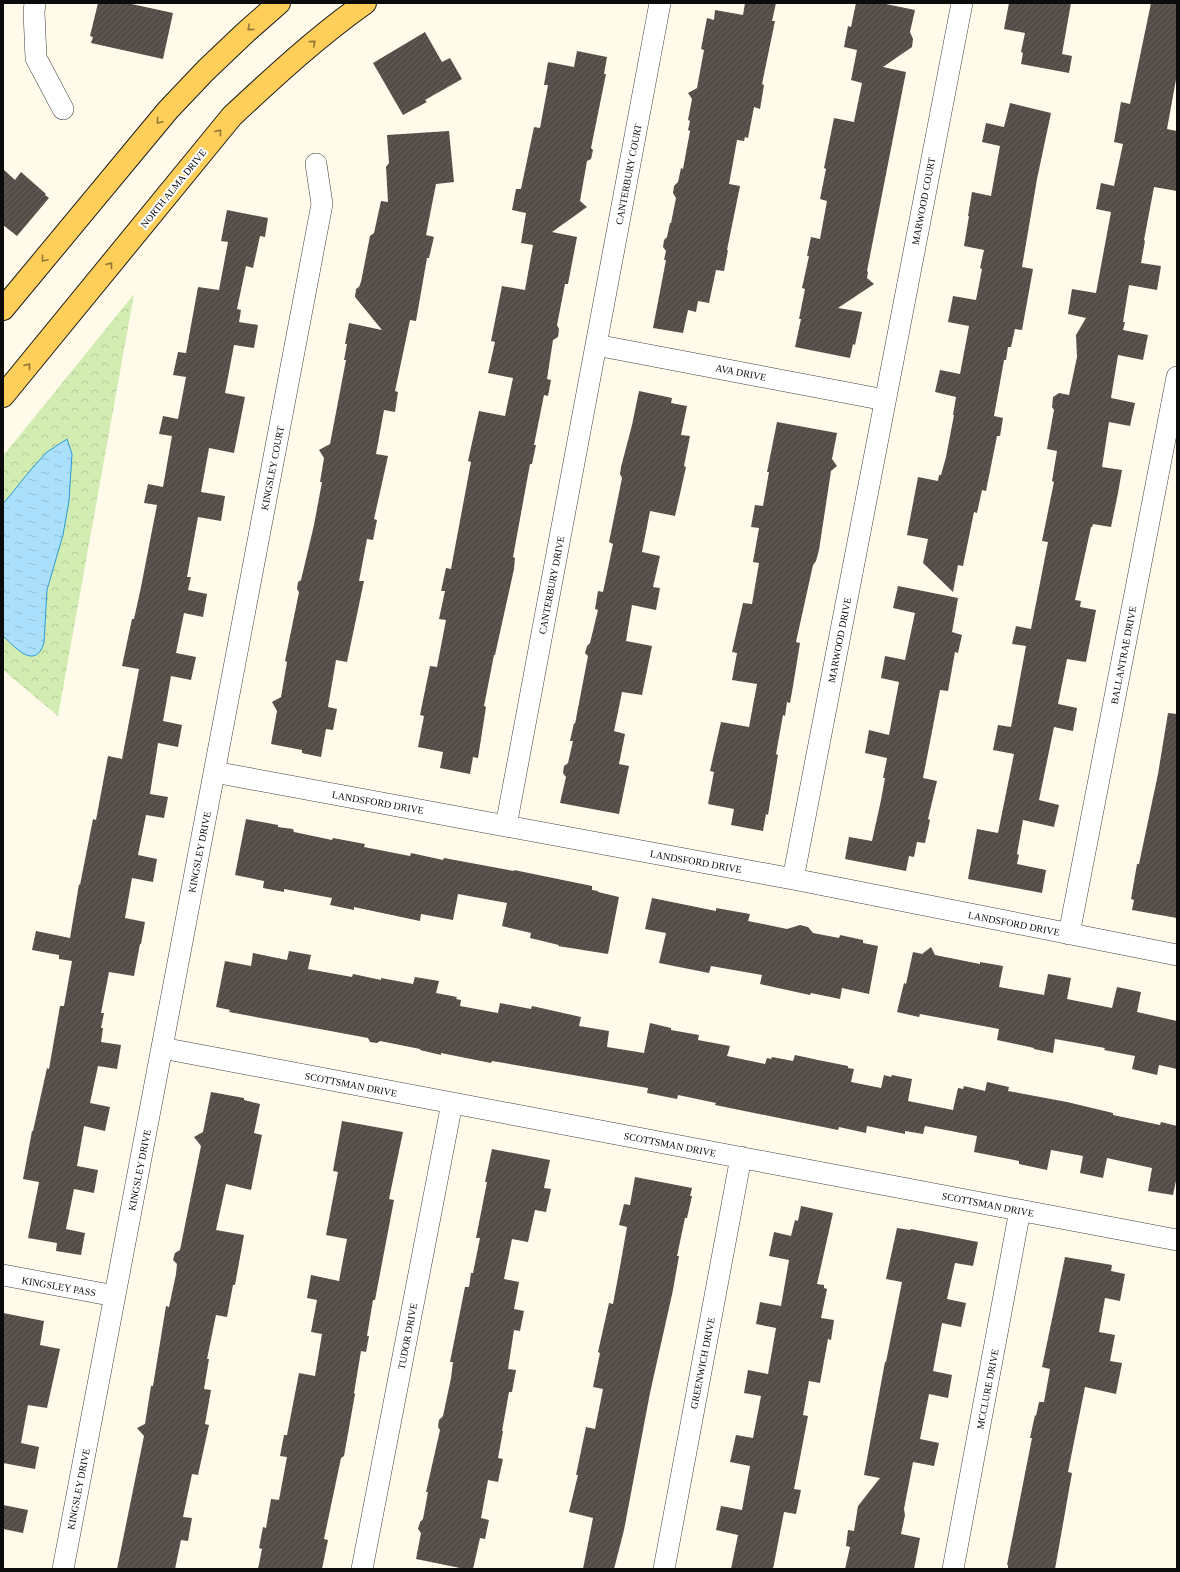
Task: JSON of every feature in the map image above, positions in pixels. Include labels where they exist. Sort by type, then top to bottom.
[{"type":"main road","points":[[3,309],[168,110],[206,70],[279,3]]},
{"type":"main road","name":"NORTH ALMA DRIVE","points":[[3,396],[232,116],[274,76],[365,3]]},
{"type":"street","points":[[35,3],[36,58],[63,109]]},
{"type":"street","name":"CANTERBURY COURT","points":[[596,345],[660,3]]},
{"type":"street","name":"MARWOOD COURT","points":[[885,400],[962,3]]},
{"type":"street","name":"KINGSLEY COURT","points":[[214,772],[322,204],[316,164]]},
{"type":"street","name":"AVA DRIVE","points":[[596,345],[885,400]]},
{"type":"street","name":"CANTERBURY DRIVE","points":[[506,826],[596,345]]},
{"type":"street","name":"BALLANTRAE DRIVE","points":[[1070,934],[1177,377]]},
{"type":"street","name":"MARWOOD DRIVE","points":[[793,879],[885,400]]},
{"type":"street","name":"LANDSFORD DRIVE","points":[[214,772],[793,879],[1177,955]]},
{"type":"street","name":"KINGSLEY DRIVE","points":[[63,1569],[214,772]]},
{"type":"street","name":"SCOTTSMAN DRIVE","points":[[162,1048],[1177,1240]]},
{"type":"street","name":"TUDOR DRIVE","points":[[362,1569],[452,1103]]},
{"type":"street","name":"GREENWICH DRIVE","points":[[664,1569],[741,1157]]},
{"type":"street","name":"MCCLURE DRIVE","points":[[953,1569],[1020,1210]]},
{"type":"street","name":"KINGSLEY PASS","points":[[3,1276],[115,1296]]},
{"type":"green space","points":[[134,294],[58,716],[3,670],[3,456]]},
{"type":"water","points":[[67,439],[72,454],[69,501],[63,535],[47,590],[44,643],[40,651],[35,655],[30,656],[19,650],[3,636],[3,504],[47,452]]},
{"type":"building","points":[[98,3],[127,3],[173,13],[163,59],[91,43],[93,37],[90,36]]},
{"type":"building","points":[[745,3],[776,3],[772,21],[775,21],[762,84],[764,85],[760,109],[754,107],[748,138],[745,137],[744,141],[737,140],[729,184],[740,186],[724,271],[716,270],[709,303],[698,301],[696,312],[688,310],[683,333],[653,328],[666,260],[664,260],[666,251],[663,247],[664,240],[667,237],[671,223],[676,198],[673,193],[674,186],[678,182],[681,168],[683,169],[690,131],[688,130],[690,121],[688,120],[692,99],[688,93],[697,88],[704,50],[701,49],[707,18],[714,20],[715,10],[743,15]]},
{"type":"building","points":[[856,3],[881,3],[915,10],[910,32],[913,39],[912,47],[883,67],[906,72],[867,271],[867,278],[874,284],[838,308],[862,312],[855,345],[853,344],[850,358],[795,347],[801,319],[799,319],[805,289],[802,288],[809,256],[807,256],[811,237],[820,239],[827,201],[820,199],[826,169],[824,168],[834,118],[854,122],[862,83],[851,80],[857,50],[844,47],[848,26],[851,27]]},
{"type":"building","points":[[1009,3],[1071,3],[1062,54],[1072,56],[1069,73],[1021,64],[1023,53],[1021,52],[1025,33],[1004,29]]},
{"type":"building","points":[[1151,3],[1177,3],[1177,74],[1167,129],[1177,131],[1177,191],[1154,187],[1141,263],[1161,266],[1157,290],[1129,285],[1123,330],[1148,335],[1143,360],[1118,355],[1111,398],[1135,403],[1130,426],[1109,422],[1102,467],[1122,470],[1111,527],[1093,524],[1091,527],[1075,600],[1081,601],[1080,607],[1096,610],[1086,662],[1067,659],[1058,704],[1077,708],[1073,731],[1054,727],[1039,800],[1059,805],[1054,827],[1023,820],[1017,854],[1019,855],[1017,864],[1046,870],[1042,893],[968,879],[977,829],[998,833],[1014,754],[993,750],[998,725],[1011,727],[1026,646],[1012,644],[1016,626],[1031,629],[1048,542],[1042,541],[1054,482],[1052,481],[1057,451],[1047,449],[1054,410],[1052,407],[1053,397],[1059,393],[1069,395],[1077,357],[1076,335],[1086,318],[1068,314],[1072,289],[1096,293],[1111,212],[1096,209],[1101,183],[1114,186],[1123,144],[1114,142],[1121,102],[1130,104]]},
{"type":"building","points":[[425,32],[442,62],[450,58],[462,79],[425,100],[427,102],[403,115],[373,63]]},
{"type":"building","points":[[577,51],[607,57],[604,74],[606,74],[591,148],[593,150],[591,159],[587,161],[580,201],[587,207],[552,232],[577,237],[568,284],[565,284],[557,325],[559,329],[558,337],[553,340],[547,379],[551,380],[548,396],[544,395],[534,445],[536,445],[532,464],[530,464],[513,557],[515,558],[514,569],[484,706],[486,707],[478,758],[473,757],[470,774],[440,768],[443,752],[418,747],[424,716],[420,715],[430,666],[437,667],[446,620],[439,619],[445,591],[441,591],[446,568],[451,569],[471,462],[468,461],[479,411],[505,416],[513,378],[488,373],[495,342],[491,341],[502,286],[525,290],[533,245],[521,243],[526,213],[512,210],[516,189],[521,189],[534,127],[540,128],[548,85],[544,85],[548,62],[574,67]]},
{"type":"building","points":[[1010,103],[1051,113],[1037,179],[1022,267],[1033,269],[1022,330],[1015,329],[1011,347],[1008,347],[1006,360],[1004,360],[994,416],[1003,418],[1000,436],[997,436],[986,491],[982,490],[977,513],[974,512],[963,566],[958,565],[953,592],[923,563],[928,539],[907,535],[918,477],[938,481],[946,457],[956,397],[935,392],[940,370],[960,374],[969,326],[948,322],[953,296],[976,300],[984,250],[964,246],[972,192],[991,196],[1000,146],[982,142],[986,123],[1004,127]]},
{"type":"building","points":[[449,131],[454,182],[436,184],[426,235],[434,237],[429,258],[427,258],[416,321],[410,320],[395,391],[398,392],[395,412],[384,410],[376,454],[388,456],[374,519],[377,520],[373,540],[367,539],[359,581],[364,581],[347,662],[336,660],[328,707],[337,709],[333,730],[326,729],[321,757],[302,753],[302,750],[271,744],[277,711],[272,702],[281,697],[287,662],[285,661],[299,592],[297,589],[298,582],[301,580],[322,482],[320,482],[324,458],[319,450],[330,444],[346,360],[344,360],[347,344],[345,344],[349,323],[382,330],[355,297],[356,289],[359,287],[361,282],[370,236],[374,233],[381,201],[388,202],[386,167],[389,163],[387,135]]},
{"type":"building","points":[[3,169],[15,180],[21,172],[49,198],[17,236],[3,225]]},
{"type":"building","points":[[227,210],[268,218],[265,237],[260,236],[253,268],[246,266],[237,309],[241,310],[239,322],[258,325],[254,348],[234,345],[225,393],[245,397],[234,453],[209,448],[201,492],[225,496],[221,521],[198,517],[187,577],[191,577],[188,590],[207,594],[203,617],[184,613],[176,653],[196,657],[191,680],[171,676],[163,721],[182,725],[178,747],[158,743],[150,794],[168,797],[164,818],[146,815],[138,855],[157,859],[153,882],[132,878],[125,918],[145,922],[134,976],[109,972],[101,1013],[104,1013],[101,1028],[103,1028],[101,1042],[121,1045],[117,1069],[98,1066],[90,1103],[110,1107],[105,1131],[84,1126],[77,1166],[98,1170],[94,1193],[74,1189],[66,1229],[85,1233],[81,1255],[56,1251],[57,1243],[28,1238],[39,1182],[23,1179],[32,1131],[47,1068],[49,1069],[60,1006],[64,1006],[72,961],[59,959],[59,955],[32,950],[36,931],[70,938],[79,884],[80,885],[93,819],[96,820],[108,756],[122,759],[139,669],[122,666],[132,619],[134,619],[141,587],[157,505],[144,503],[148,484],[163,487],[172,436],[159,434],[163,416],[178,419],[186,377],[173,375],[178,352],[186,353],[198,287],[219,290],[228,242],[221,241]]},
{"type":"building","points":[[639,391],[672,398],[671,403],[687,406],[681,435],[690,436],[684,466],[686,467],[675,516],[650,511],[642,552],[660,556],[653,587],[660,588],[656,610],[632,605],[626,641],[652,646],[642,695],[622,692],[614,731],[625,734],[619,764],[629,766],[619,814],[560,803],[566,777],[563,773],[564,766],[568,763],[573,741],[570,741],[574,723],[575,724],[588,656],[585,653],[587,646],[590,643],[598,610],[595,609],[598,591],[603,592],[613,544],[609,542],[622,478],[620,474],[621,467]]},
{"type":"building","points":[[777,422],[837,433],[832,459],[837,466],[831,471],[819,550],[816,561],[813,565],[796,642],[800,643],[793,686],[790,703],[787,702],[785,716],[783,715],[768,815],[766,814],[763,831],[731,825],[734,809],[708,804],[714,772],[710,771],[721,722],[749,727],[757,684],[732,680],[737,653],[732,652],[743,603],[752,604],[759,563],[753,562],[759,528],[751,527],[755,505],[763,506],[769,472],[767,472]]},
{"type":"building","points":[[898,586],[958,598],[952,632],[962,635],[958,653],[955,652],[948,691],[940,690],[923,778],[937,781],[928,819],[930,820],[925,843],[917,842],[914,857],[909,856],[906,871],[845,859],[849,837],[872,841],[881,800],[887,758],[865,753],[869,730],[889,735],[899,682],[881,678],[885,656],[905,660],[915,613],[893,608]]},
{"type":"building","points":[[1168,713],[1177,714],[1177,918],[1132,910],[1134,900],[1131,899],[1137,864],[1139,864],[1158,774]]},
{"type":"building","points":[[246,819],[293,829],[294,832],[332,840],[333,838],[365,844],[364,847],[410,856],[411,853],[443,860],[444,858],[514,870],[592,886],[592,890],[619,897],[608,954],[558,946],[559,945],[530,938],[531,933],[502,926],[507,903],[458,894],[453,920],[421,914],[420,921],[354,907],[354,910],[330,905],[332,898],[284,889],[284,892],[263,888],[264,881],[235,875]]},
{"type":"building","points":[[652,898],[716,911],[716,908],[750,914],[748,921],[787,929],[800,925],[808,927],[813,933],[839,938],[840,935],[863,940],[863,943],[878,946],[869,994],[842,988],[840,999],[811,993],[810,995],[760,984],[762,975],[711,966],[709,973],[659,963],[666,933],[645,929]]},
{"type":"building","points":[[931,947],[935,955],[980,964],[980,962],[1003,966],[999,987],[1044,995],[1048,974],[1071,978],[1067,999],[1112,1008],[1117,987],[1141,992],[1137,1012],[1177,1021],[1177,1069],[1159,1065],[1157,1075],[1132,1069],[1135,1056],[1104,1050],[1105,1048],[1055,1039],[1053,1053],[997,1040],[999,1029],[920,1014],[919,1017],[897,1012],[904,983],[906,984],[913,952],[922,954]]},
{"type":"building","points":[[289,951],[311,955],[308,969],[352,977],[353,974],[381,980],[381,978],[413,984],[415,977],[439,981],[436,993],[457,997],[456,999],[461,1000],[460,1006],[498,1013],[500,1003],[531,1009],[532,1006],[581,1017],[579,1026],[609,1031],[607,1047],[644,1053],[650,1023],[671,1028],[671,1030],[699,1035],[698,1040],[730,1046],[727,1056],[765,1064],[767,1058],[771,1059],[772,1057],[793,1061],[795,1055],[848,1066],[848,1068],[854,1069],[851,1082],[881,1088],[884,1075],[912,1079],[908,1101],[953,1110],[958,1088],[963,1089],[964,1086],[985,1091],[987,1082],[1009,1087],[1008,1091],[1067,1102],[1113,1113],[1113,1115],[1160,1125],[1161,1122],[1177,1126],[1177,1176],[1173,1195],[1148,1191],[1152,1168],[1107,1158],[1103,1178],[1080,1173],[1083,1156],[1051,1150],[1047,1170],[1019,1164],[1019,1161],[974,1152],[977,1136],[925,1126],[923,1134],[905,1131],[905,1134],[867,1126],[866,1133],[839,1127],[838,1130],[715,1105],[716,1103],[678,1095],[677,1099],[647,1093],[648,1088],[492,1061],[491,1063],[441,1053],[441,1055],[380,1041],[377,1043],[370,1042],[368,1038],[229,1012],[230,1010],[216,1007],[225,961],[251,966],[253,953],[287,960]]},
{"type":"building","points":[[211,1092],[244,1098],[244,1100],[260,1104],[254,1133],[262,1135],[251,1190],[226,1184],[216,1230],[244,1235],[235,1285],[233,1285],[227,1317],[216,1315],[207,1359],[209,1359],[204,1389],[211,1390],[205,1424],[209,1425],[198,1475],[192,1474],[183,1517],[192,1518],[188,1541],[181,1540],[175,1569],[117,1569],[144,1436],[137,1428],[145,1424],[151,1386],[153,1386],[166,1306],[169,1307],[176,1274],[177,1264],[173,1260],[175,1253],[180,1250],[201,1146],[194,1137],[203,1132]]},
{"type":"building","points":[[342,1121],[403,1132],[389,1199],[394,1200],[375,1300],[373,1300],[366,1352],[361,1351],[344,1456],[341,1458],[324,1539],[328,1540],[322,1569],[258,1569],[262,1549],[259,1548],[263,1527],[266,1528],[271,1499],[279,1500],[287,1457],[280,1456],[284,1435],[287,1435],[299,1373],[315,1376],[322,1334],[311,1332],[317,1300],[307,1298],[311,1275],[339,1281],[347,1239],[326,1235],[338,1172],[333,1171]]},
{"type":"building","points":[[492,1149],[550,1160],[544,1188],[551,1189],[546,1212],[535,1210],[528,1242],[512,1239],[504,1279],[519,1282],[514,1309],[524,1311],[520,1331],[514,1330],[508,1369],[516,1370],[512,1392],[509,1392],[502,1431],[498,1458],[503,1459],[498,1482],[488,1480],[481,1518],[489,1520],[485,1539],[480,1538],[473,1569],[465,1569],[416,1559],[421,1533],[418,1529],[420,1522],[423,1519],[428,1492],[426,1492],[440,1430],[438,1427],[439,1420],[443,1416],[451,1378],[453,1362],[450,1362],[465,1287],[469,1287],[480,1238],[476,1238]]},
{"type":"building","points":[[635,1177],[692,1188],[690,1196],[692,1196],[687,1218],[685,1218],[677,1256],[679,1256],[673,1290],[650,1393],[624,1530],[614,1569],[583,1569],[593,1518],[569,1512],[578,1475],[576,1475],[586,1427],[595,1429],[603,1389],[593,1387],[600,1353],[598,1352],[609,1303],[613,1304],[627,1227],[619,1225],[624,1204],[630,1205]]},
{"type":"building","points":[[801,1206],[833,1213],[817,1284],[824,1285],[824,1288],[827,1289],[821,1318],[834,1320],[831,1340],[828,1339],[820,1383],[809,1381],[803,1415],[808,1416],[794,1489],[801,1490],[796,1514],[784,1512],[773,1569],[731,1569],[738,1535],[716,1530],[721,1506],[742,1510],[750,1466],[730,1462],[736,1435],[753,1438],[761,1396],[744,1393],[748,1370],[768,1374],[776,1328],[756,1324],[760,1302],[781,1306],[789,1260],[769,1256],[774,1232],[791,1236],[795,1220],[798,1221]]},
{"type":"building","points":[[897,1228],[911,1229],[978,1242],[973,1266],[955,1263],[947,1299],[966,1303],[961,1327],[942,1323],[933,1371],[952,1375],[948,1398],[929,1394],[920,1439],[939,1443],[934,1466],[913,1462],[901,1534],[920,1538],[914,1569],[845,1569],[850,1547],[846,1546],[848,1530],[854,1531],[858,1506],[880,1478],[864,1475],[885,1362],[902,1282],[886,1279]]},
{"type":"building","points":[[1065,1257],[1112,1265],[1111,1271],[1125,1274],[1120,1301],[1105,1298],[1099,1332],[1115,1335],[1110,1361],[1122,1363],[1116,1394],[1085,1387],[1068,1472],[1072,1473],[1055,1569],[1008,1569],[1007,1565],[1032,1438],[1030,1438],[1039,1402],[1044,1402],[1050,1369],[1042,1367]]},
{"type":"building","points":[[3,1313],[44,1321],[40,1345],[60,1349],[47,1408],[28,1405],[21,1443],[39,1447],[35,1469],[3,1463]]},
{"type":"building","points":[[3,1505],[28,1510],[23,1533],[3,1529]]}]
